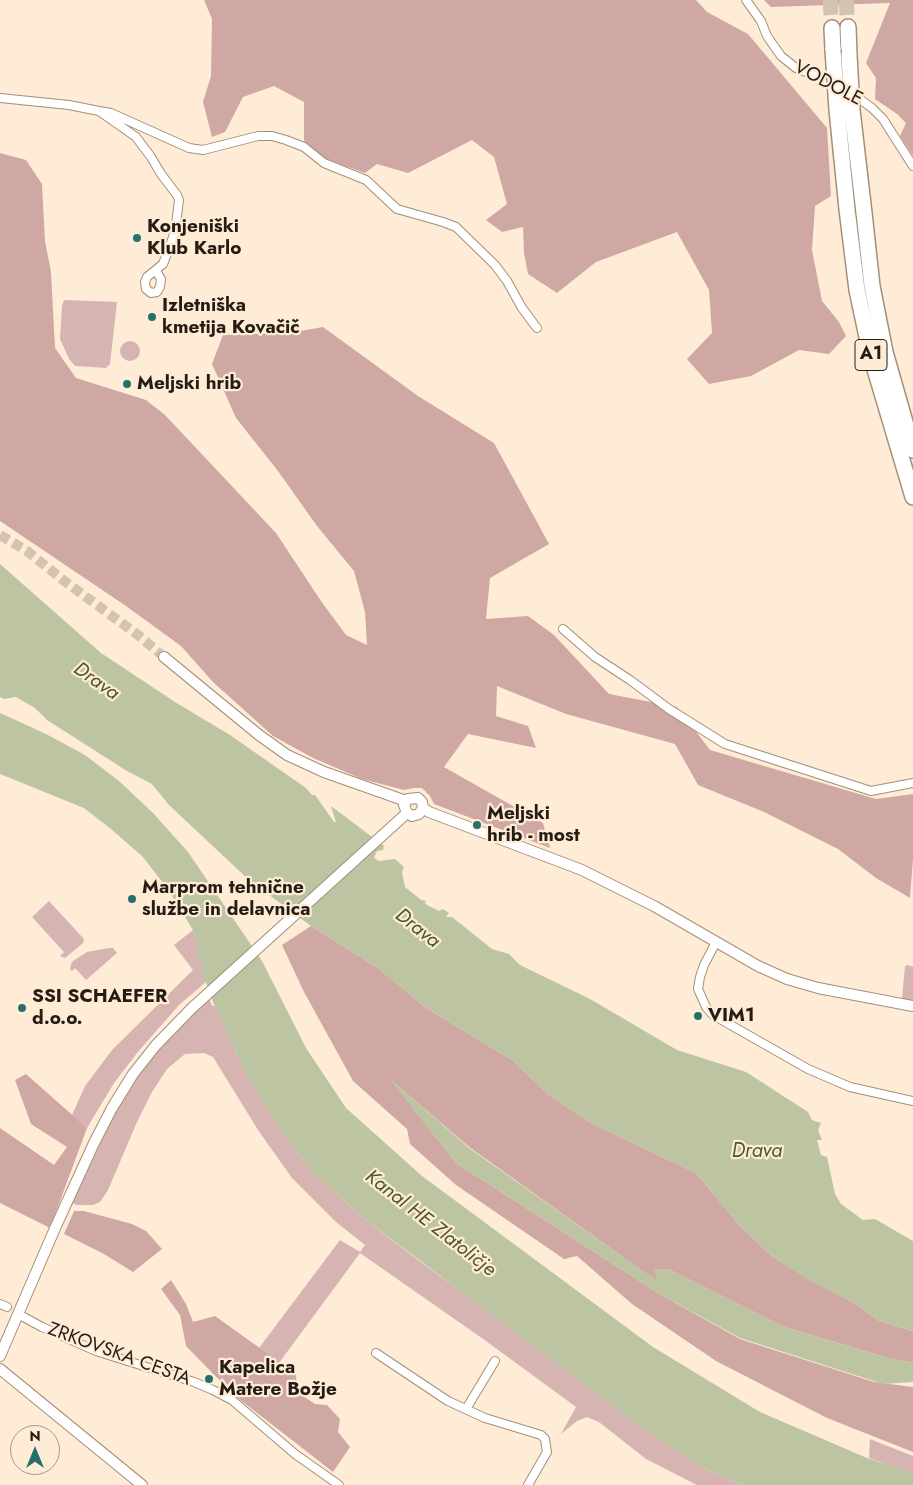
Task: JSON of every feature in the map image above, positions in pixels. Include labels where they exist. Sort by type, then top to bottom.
[{"type":"highway","name":"A1","points":[[832,28],[837,110],[857,290],[871,356],[913,497]]},
{"type":"highway","name":"A1","points":[[848,28],[852,110],[872,286],[885,352],[913,450]]},
{"type":"street","name":"VODOLE","points":[[746,0],[761,21],[767,36],[781,56],[796,68],[843,88],[872,108],[891,130],[913,166]]},
{"type":"street","points":[[0,98],[69,105],[112,113],[189,148],[203,150],[258,136],[272,136],[304,147],[324,163],[366,180],[398,209],[456,227],[495,266],[507,281],[522,308],[537,328]]},
{"type":"street","points":[[100,111],[136,137],[178,195],[179,208],[175,232],[163,264],[156,271]]},
{"type":"street","points":[[563,629],[595,657],[669,709],[725,744],[870,791],[913,783]]},
{"type":"street","points":[[164,657],[259,736],[287,754],[324,772],[406,801]]},
{"type":"street","points":[[403,817],[406,801],[411,797],[418,798],[422,802],[423,808],[429,812],[582,870],[654,906],[758,966],[787,979],[818,988],[913,1006]]},
{"type":"street","points":[[0,1356],[75,1185],[112,1108],[133,1074],[156,1045],[192,1008],[403,817],[416,816],[423,808]]},
{"type":"street","points":[[716,942],[704,965],[698,989],[706,1007],[713,1014],[808,1069],[850,1087],[913,1101]]},
{"type":"street","name":"ZRKOVSKA CESTA","points":[[18,1314],[42,1327],[96,1350],[194,1382],[232,1400],[294,1454],[339,1485]]},
{"type":"street","points":[[376,1353],[448,1401],[466,1410],[485,1418],[541,1435],[545,1439],[547,1452],[528,1485]]},
{"type":"street","points":[[466,1410],[495,1361]]},
{"type":"street","points":[[0,1369],[142,1485]]},
{"type":"shaded area","points":[[204,0],[696,0],[707,12],[748,34],[827,128],[831,196],[815,206],[812,250],[822,301],[839,322],[846,336],[829,354],[799,350],[751,376],[709,384],[687,359],[712,333],[709,290],[677,232],[596,262],[557,293],[528,274],[524,253],[523,227],[502,232],[486,220],[507,204],[494,157],[472,140],[408,173],[377,164],[365,173],[326,159],[304,141],[304,102],[274,86],[243,97],[225,132],[212,137],[203,102],[211,76],[212,19]]},
{"type":"shaded area","points":[[764,0],[913,0],[913,156],[900,136],[906,123],[897,114],[875,99],[876,78],[866,63],[890,3],[771,7]]},
{"type":"shaded area","points":[[0,153],[26,160],[42,184],[45,241],[51,272],[55,348],[76,378],[146,400],[165,415],[276,533],[346,635],[367,645],[365,612],[354,571],[317,526],[278,471],[236,418],[212,364],[223,335],[289,333],[323,327],[418,396],[494,443],[549,544],[490,578],[486,619],[528,616],[554,635],[609,694],[677,707],[710,750],[876,799],[913,794],[913,858],[910,898],[876,878],[838,849],[764,812],[698,785],[675,744],[566,714],[497,686],[496,716],[528,726],[536,748],[468,734],[444,767],[543,823],[550,848],[434,804],[430,796],[422,788],[404,790],[362,779],[313,758],[273,736],[213,682],[181,646],[126,606],[0,521]]},
{"type":"shaded area","points":[[64,300],[117,302],[110,364],[106,368],[75,366],[69,359],[60,339]]},
{"type":"shaded area","points":[[130,341],[137,344],[140,351],[137,358],[130,361],[123,358],[120,351],[123,344]]},
{"type":"shaded area","points":[[49,901],[84,939],[83,943],[65,958],[60,956],[64,952],[32,917]]},
{"type":"shaded area","points":[[311,926],[378,968],[425,1007],[512,1060],[549,1095],[591,1123],[696,1173],[740,1226],[773,1257],[808,1279],[856,1304],[879,1321],[913,1331],[913,1363],[888,1358],[784,1327],[668,1269],[658,1282],[469,1147],[391,1080],[456,1163],[658,1293],[740,1339],[874,1382],[913,1387],[913,1452],[827,1418],[716,1361],[632,1304],[577,1256],[564,1259],[456,1185],[410,1144],[407,1129],[353,1081],[304,992],[282,945]]},
{"type":"shaded area","points":[[193,930],[206,982],[179,1005],[137,1053],[114,1083],[87,1128],[72,1115],[85,1086],[112,1050],[193,970],[174,945]]},
{"type":"shaded area","points":[[113,948],[117,953],[86,980],[75,968],[72,971],[70,969],[73,961],[87,952]]},
{"type":"shaded area","points":[[905,966],[913,967],[913,1001],[902,999]]},
{"type":"shaded area","points":[[209,997],[212,1006],[215,1006],[243,1068],[287,1139],[311,1170],[362,1217],[705,1469],[743,1485],[697,1485],[646,1459],[599,1422],[587,1417],[577,1421],[561,1434],[576,1407],[360,1253],[279,1363],[259,1348],[340,1240],[360,1252],[365,1245],[336,1222],[292,1178],[258,1130],[213,1057],[204,1053],[185,1054],[167,1069],[152,1092],[108,1190],[100,1202],[93,1205],[77,1205],[72,1203],[115,1112],[137,1074],[156,1050]]},
{"type":"shaded area","points":[[26,1074],[87,1128],[50,1228],[0,1203],[0,1128],[54,1165],[67,1147],[31,1124],[15,1080]]},
{"type":"shaded area","points":[[74,1211],[84,1211],[132,1224],[146,1231],[162,1249],[133,1272],[104,1254],[64,1234]]},
{"type":"shaded area","points":[[171,1280],[186,1304],[193,1322],[215,1316],[296,1374],[297,1392],[315,1404],[327,1405],[340,1419],[338,1432],[350,1447],[333,1472],[234,1395],[186,1346],[180,1315],[161,1289]]},
{"type":"shaded area","points":[[870,1439],[913,1456],[913,1474],[869,1458]]},
{"type":"water","name":"Drava","points":[[0,564],[101,653],[175,702],[230,735],[306,788],[312,795],[315,795],[334,822],[336,822],[331,806],[384,846],[383,850],[377,851],[374,858],[379,861],[395,859],[404,867],[402,872],[405,887],[421,900],[426,901],[427,905],[439,911],[443,909],[449,913],[446,917],[452,917],[492,949],[509,954],[520,965],[590,999],[677,1050],[746,1072],[808,1112],[812,1120],[821,1123],[818,1130],[822,1140],[817,1140],[821,1155],[827,1157],[835,1194],[841,1204],[863,1220],[875,1219],[913,1241],[913,1331],[879,1321],[856,1304],[807,1279],[773,1257],[740,1226],[696,1173],[591,1123],[549,1095],[512,1060],[425,1007],[378,968],[311,926],[249,880],[169,805],[152,784],[127,771],[47,720],[35,708],[16,697],[4,699],[0,697]]},
{"type":"water","name":"Kanal HE Zlatoličje","points":[[0,713],[46,734],[85,755],[119,781],[153,813],[188,852],[262,961],[306,1048],[346,1108],[422,1176],[653,1347],[760,1412],[867,1458],[913,1473],[913,1485],[743,1485],[705,1469],[633,1421],[362,1217],[311,1170],[287,1139],[265,1105],[243,1068],[213,1002],[204,977],[193,930],[167,888],[142,856],[84,808],[0,774]]},
{"type":"water","points":[[388,1077],[469,1148],[657,1281],[654,1269],[668,1269],[784,1327],[888,1358],[913,1363],[913,1382],[883,1384],[740,1338],[658,1293],[456,1163]]},
{"type":"tunnel","points":[[830,0],[832,28]]},
{"type":"tunnel","points":[[846,0],[848,27]]},
{"type":"tunnel","points":[[0,535],[27,551],[164,657]]},
{"type":"place","name":"Konjeniški Klub Karlo","points":[[137,238]]},
{"type":"place","name":"Izletniška kmetija Kovačič","points":[[152,317]]},
{"type":"place","name":"Meljski hrib","points":[[127,384]]},
{"type":"place","name":"Meljski hrib - most","points":[[477,825]]},
{"type":"place","name":"Marprom tehnične službe in delavnica","points":[[132,899]]},
{"type":"place","name":"SSI SCHAEFER d.o.o.","points":[[22,1008]]},
{"type":"place","name":"VIM1","points":[[698,1016]]},
{"type":"place","name":"Kapelica Matere Božje","points":[[209,1379]]}]
